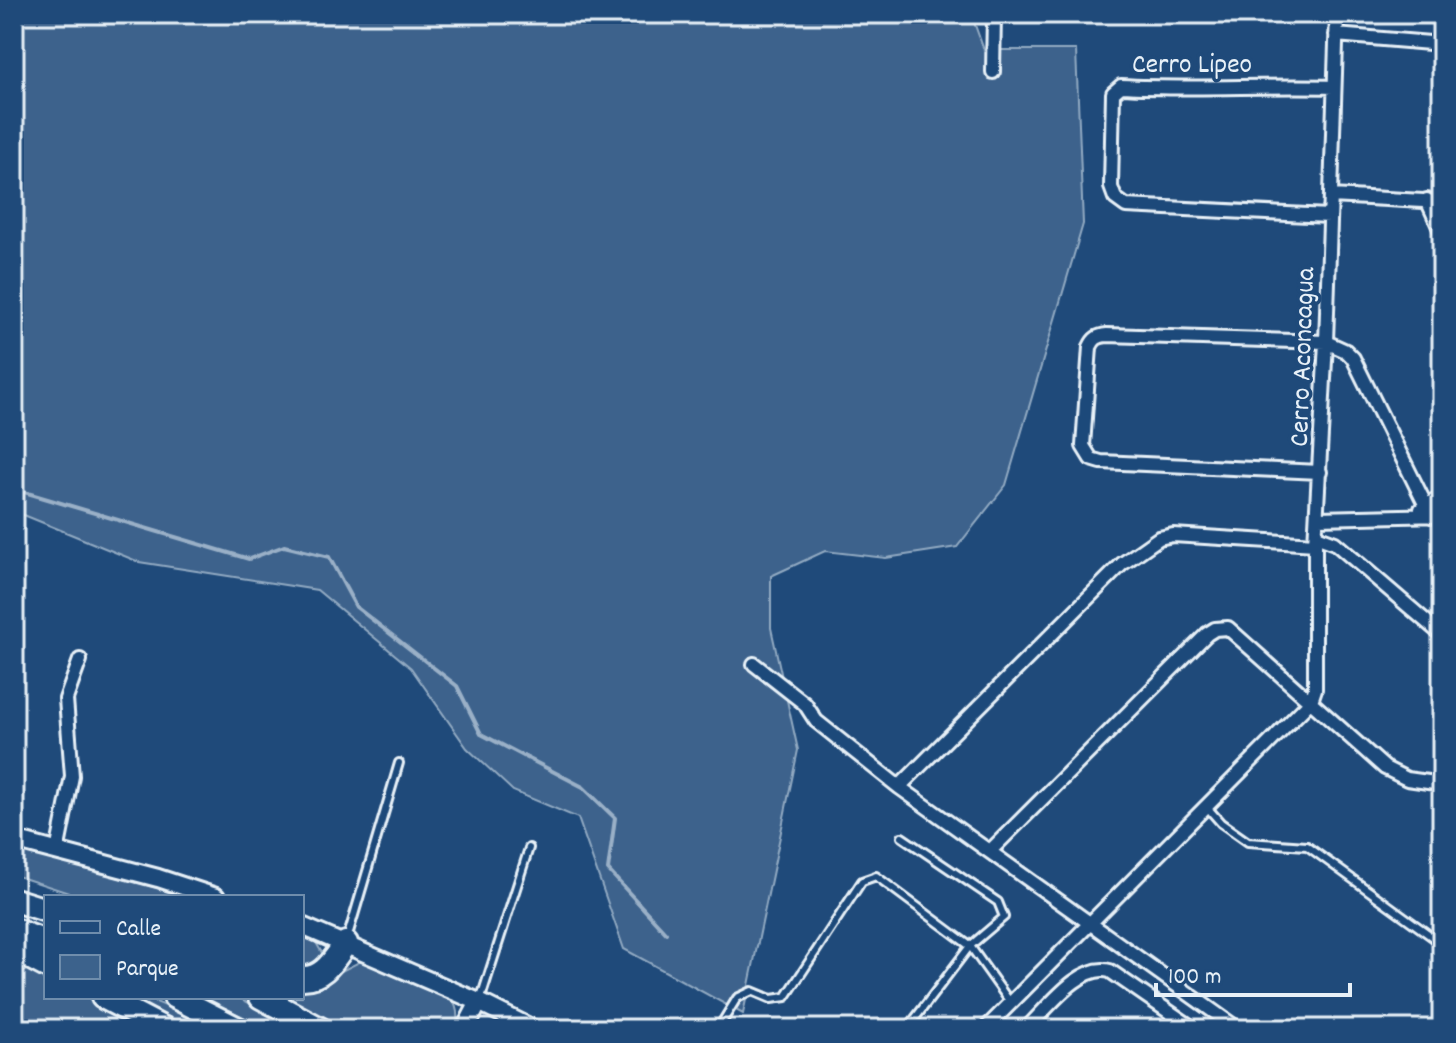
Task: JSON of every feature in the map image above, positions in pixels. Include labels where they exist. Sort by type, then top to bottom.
[{"type":"highway","points":[[14,892],[44,899]]},
{"type":"highway","points":[[14,900],[44,909]]},
{"type":"highway","points":[[14,930],[44,941]]},
{"type":"highway","points":[[304,978],[311,979],[327,969],[346,943]]},
{"type":"highway","points":[[14,949],[44,965]]},
{"type":"highway","points":[[106,999],[153,1026]]},
{"type":"highway","points":[[179,999],[238,1029]]},
{"type":"highway","points":[[265,999],[320,1029]]},
{"type":"street","points":[[993,72],[994,14]]},
{"type":"street","name":"Cerro Aconcagua","points":[[1311,701],[1317,672],[1316,540],[1337,14]]},
{"type":"street","points":[[1336,35],[1442,44]]},
{"type":"street","name":"Cerro Lipeo","points":[[1329,216],[1126,206],[1115,198],[1111,187],[1113,93],[1118,87],[1333,87]]},
{"type":"street","points":[[1331,196],[1442,202]]},
{"type":"street","points":[[1427,200],[1442,233]]},
{"type":"street","points":[[1320,472],[1101,462],[1091,459],[1083,446],[1090,347],[1099,336],[1326,342],[1346,351],[1353,358],[1432,512]]},
{"type":"street","points":[[1318,518],[1409,518],[1432,512],[1442,496]]},
{"type":"street","points":[[899,787],[1122,564],[1159,538],[1173,535],[1335,543],[1442,635]]},
{"type":"street","points":[[990,851],[1215,629],[1228,628],[1385,768],[1407,779],[1442,784]]},
{"type":"street","points":[[57,852],[72,776],[66,699],[80,660]]},
{"type":"street","points":[[754,664],[805,704],[816,721],[899,787],[1238,1029]]},
{"type":"street","points":[[985,1029],[1311,701]]},
{"type":"street","points":[[14,840],[210,895]]},
{"type":"street","points":[[304,927],[479,1002],[533,1029]]},
{"type":"street","points":[[1026,1029],[1080,976],[1101,968],[1110,971],[1194,1029]]},
{"type":"street","points":[[465,1029],[479,1002]]},
{"type":"street","points":[[479,1002],[504,1029]]},
{"type":"street","points":[[14,1026],[24,1029]]},
{"type":"lane","points":[[346,943],[399,763]]},
{"type":"lane","points":[[1206,806],[1221,823],[1248,842],[1307,846],[1442,944]]},
{"type":"lane","points":[[902,837],[998,902],[1004,917],[970,946],[907,1029]]},
{"type":"lane","points":[[479,1002],[529,848]]},
{"type":"lane","points":[[718,1029],[737,998],[745,994],[752,991],[771,999],[786,997],[862,881],[876,876],[970,946],[1011,1003]]},
{"type":"green space","points":[[14,14],[971,14],[984,50],[1076,50],[1083,224],[1006,485],[957,547],[886,558],[825,551],[771,576],[771,628],[798,750],[743,1014],[624,949],[578,818],[513,791],[467,748],[411,668],[317,590],[139,562],[14,511]]},
{"type":"green space","points":[[14,849],[183,895],[75,895],[14,875]]},
{"type":"green space","points":[[304,934],[315,941],[325,958],[321,963],[304,969]]},
{"type":"green space","points":[[14,958],[44,974],[44,999],[92,999],[129,1020],[135,1029],[48,1029],[14,1017]]},
{"type":"green space","points":[[363,960],[444,993],[455,1006],[456,1029],[347,1029],[287,999],[304,999],[304,984],[318,983]]},
{"type":"green space","points":[[123,999],[149,999],[221,1029],[183,1029]]},
{"type":"green space","points":[[205,999],[241,999],[303,1029],[269,1029]]},
{"type":"waterway","points":[[14,489],[249,559],[284,546],[329,557],[356,607],[457,686],[481,734],[583,787],[615,818],[608,870],[666,933]]}]
